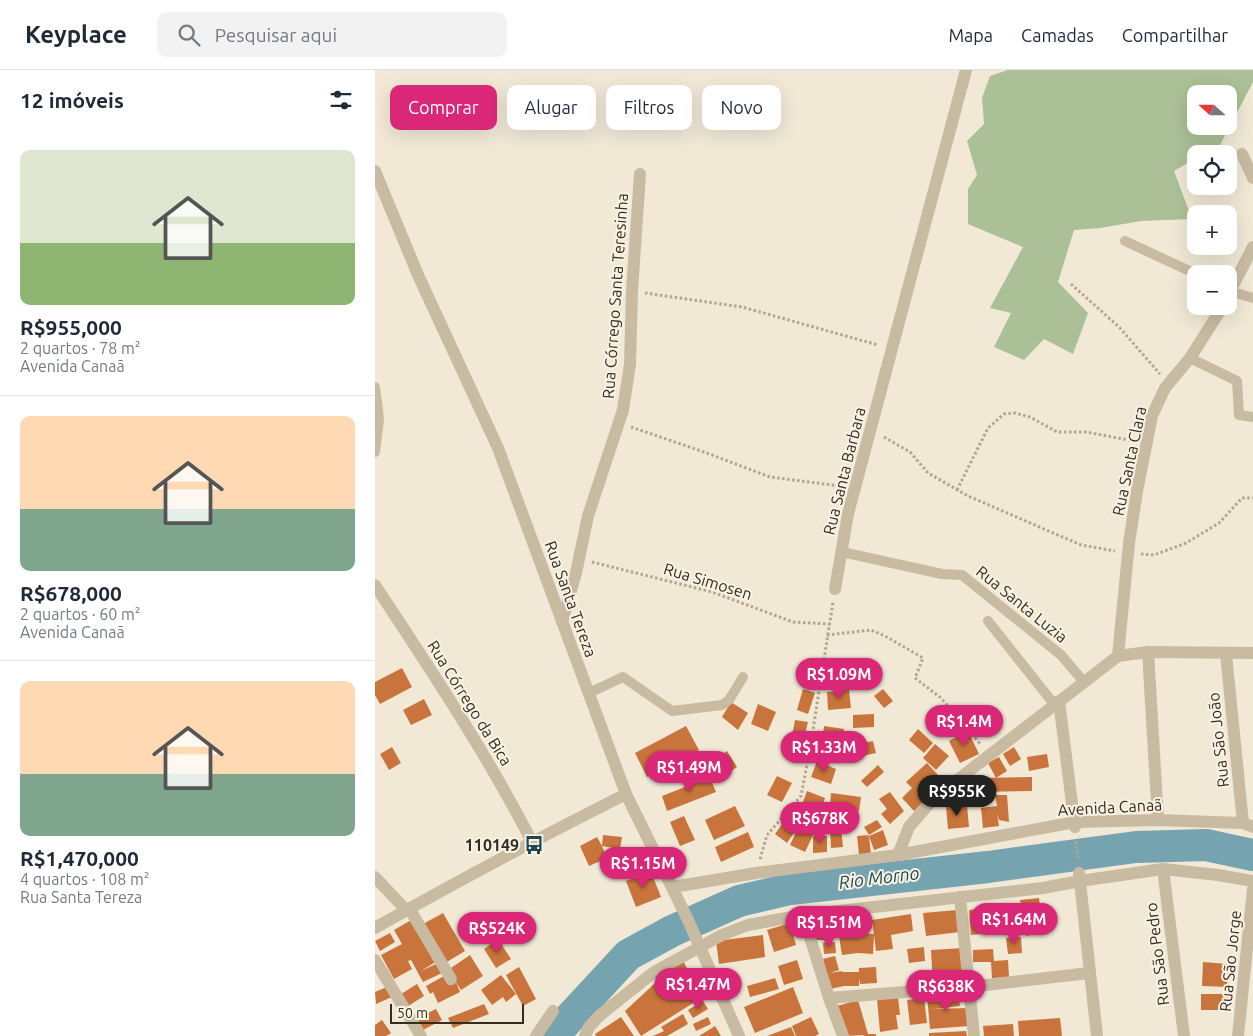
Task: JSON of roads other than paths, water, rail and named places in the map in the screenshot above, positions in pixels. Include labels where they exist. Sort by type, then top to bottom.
[{"type":"street","name":"Rua Santa Barbara","points":[[835,589],[848,514],[966,70]]},
{"type":"street","points":[[1242,154],[1253,178]]},
{"type":"street","name":"Rua Santa Tereza","points":[[375,171],[418,274],[498,448],[626,794],[674,890],[739,1036]]},
{"type":"street","name":"Rua Córrego Santa Teresinha","points":[[562,622],[579,559],[588,516],[623,410],[630,364],[632,291],[640,174]]},
{"type":"street","points":[[1237,276],[1253,247]]},
{"type":"street","name":"Rua Santa Clara","points":[[1117,656],[1137,491],[1152,416],[1169,384],[1190,358],[1217,315]]},
{"type":"street","name":"Rua Córrego da Bica","points":[[375,585],[446,692],[511,800],[532,842]]},
{"type":"street","points":[[1148,652],[1158,820]]},
{"type":"street","points":[[898,854],[909,827],[934,798],[1117,656],[1148,652],[1253,653]]},
{"type":"street","name":"Rua São João","points":[[1226,654],[1248,825]]},
{"type":"street","points":[[1057,703],[1075,825]]},
{"type":"street","points":[[375,928],[532,842],[626,794]]},
{"type":"street","name":"Avenida Canaã","points":[[674,890],[755,873],[898,854],[1075,825],[1158,820],[1248,825]]},
{"type":"street","points":[[585,1036],[589,1027],[599,1016],[647,978],[698,942],[748,925],[803,915],[1043,888],[1080,877],[1163,869],[1253,881]]},
{"type":"street","name":"Rua São Pedro","points":[[1163,869],[1184,1036]]},
{"type":"street","points":[[1080,877],[1097,1036]]},
{"type":"street","points":[[375,878],[407,909],[451,979]]},
{"type":"street","name":"Rua São Jorge","points":[[1239,1036],[1253,889]]},
{"type":"street","points":[[960,897],[975,1036]]},
{"type":"street","points":[[803,915],[843,1036]]},
{"type":"street","points":[[375,960],[421,1036]]},
{"type":"street","points":[[829,998],[969,987],[1089,973]]},
{"type":"street","points":[[536,1036],[553,1011]]},
{"type":"lane","points":[[1125,241],[1187,270]]},
{"type":"lane","points":[[1237,293],[1253,298]]},
{"type":"lane","points":[[1190,358],[1237,381],[1239,415],[1253,417]]},
{"type":"lane","points":[[375,387],[379,419],[375,452]]},
{"type":"lane","name":"Rua Santa Luzia","points":[[842,552],[942,574],[962,574],[1061,655],[1084,682]]},
{"type":"lane","points":[[988,621],[1057,703]]},
{"type":"lane","points":[[589,693],[623,677],[672,711],[722,705],[729,700],[743,677]]},
{"type":"waterway","name":"Rio Morno","points":[[553,1036],[628,955],[672,931],[739,901],[790,889],[988,867],[1136,847],[1206,845],[1253,855]]},
{"type":"place","name":"110149","points":[[534,845]]}]
